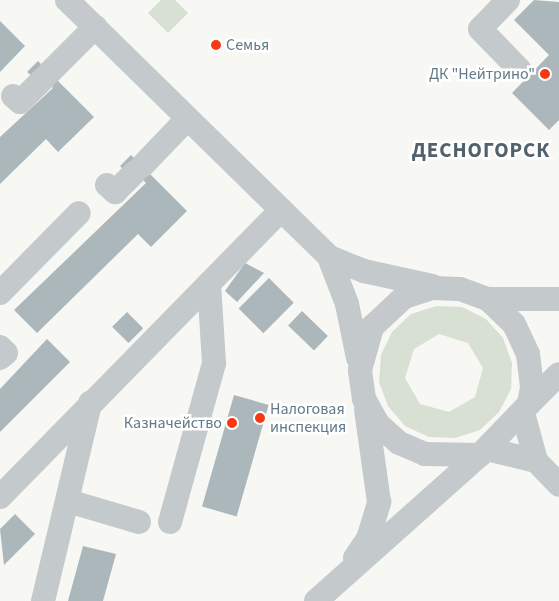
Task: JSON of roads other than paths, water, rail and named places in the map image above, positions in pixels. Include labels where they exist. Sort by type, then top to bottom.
[{"type":"street","points":[[68,0],[187,120],[329,257],[381,276],[446,288],[488,299],[559,299]]},
{"type":"street","points":[[508,0],[480,28],[519,69]]},
{"type":"street","points":[[13,96],[20,102],[95,27]]},
{"type":"street","points":[[107,185],[115,192],[187,120]]},
{"type":"street","points":[[0,497],[280,211]]},
{"type":"street","points":[[0,293],[79,213]]},
{"type":"street","points":[[329,257],[347,304],[360,370],[378,502],[368,539],[342,575]]},
{"type":"street","points":[[170,522],[214,363],[209,284]]},
{"type":"street","points":[[360,370],[366,340],[381,315],[404,297],[446,288]]},
{"type":"street","points":[[488,299],[514,324],[522,339],[532,369],[526,409],[536,461],[559,485]]},
{"type":"street","points":[[0,347],[6,352],[0,358]]},
{"type":"street","points":[[316,601],[342,575],[484,452],[559,374]]},
{"type":"street","points":[[364,399],[378,424],[399,443],[434,456],[484,452],[536,461]]},
{"type":"street","points":[[43,601],[90,403]]},
{"type":"street","points":[[68,501],[139,522]]},
{"type":"place","name":"Семья","points":[[216,45]]},
{"type":"place","name":"ДК \"Нейтрино\"","points":[[545,74]]},
{"type":"place","name":"Налоговая инспекция","points":[[260,418]]},
{"type":"place","name":"Казначейство","points":[[232,423]]},
{"type":"district","name":"ДЕСНОГОРСК","points":[[481,150]]}]
